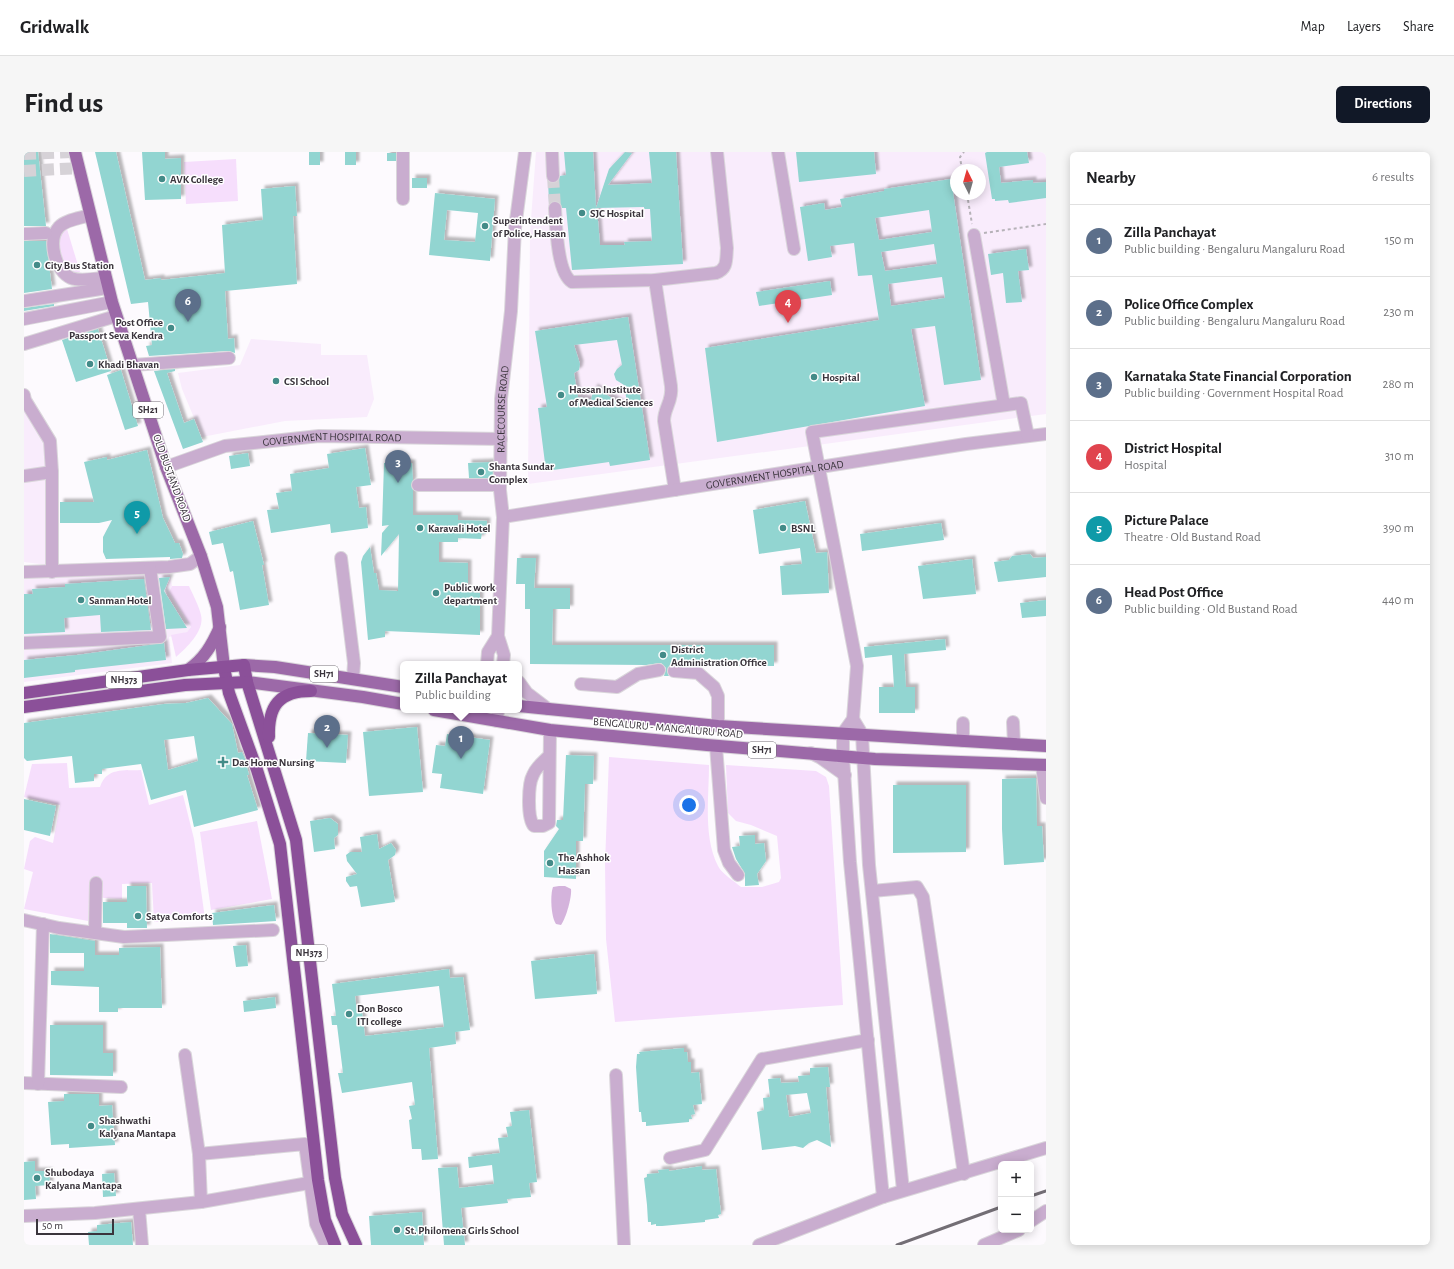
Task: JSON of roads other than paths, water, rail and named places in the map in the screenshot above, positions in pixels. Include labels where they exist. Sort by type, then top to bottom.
[{"type":"highway","name":"SH71","points":[[224,666],[244,665]]},
{"type":"highway","name":"NH373","points":[[244,665],[247,682],[296,840],[335,1178],[342,1214],[356,1245]]},
{"type":"highway","name":"NH373","points":[[24,693],[224,666],[226,683],[257,770],[280,844],[318,1180],[325,1220],[335,1245]]},
{"type":"highway","name":"SH71","points":[[226,683],[247,682]]},
{"type":"highway","name":"NH373","points":[[24,707],[185,685],[226,683]]},
{"type":"highway","points":[[271,756],[268,723],[269,717],[275,705],[296,691],[311,691]]},
{"type":"main road","name":"OLD BUSTAND ROAD","points":[[75,152],[106,283],[116,316],[166,466],[201,556],[217,607],[221,626],[224,666]]},
{"type":"main road","points":[[188,670],[205,654],[221,626]]},
{"type":"main road","name":"SH71","points":[[244,665],[353,678],[400,686]]},
{"type":"main road","name":"SH71","points":[[247,682],[363,697],[400,703]]},
{"type":"main road","name":"BENGALURU - MANGALURU ROAD","points":[[522,706],[713,725],[1046,746]]},
{"type":"main road","name":"SH71","points":[[468,713],[480,714]]},
{"type":"main road","name":"BENGALURU - MANGALURU ROAD","points":[[480,714],[498,715],[550,730],[711,746],[863,758],[1044,765]]},
{"type":"main road","points":[[711,746],[713,725]]},
{"type":"street","points":[[403,199],[404,152]]},
{"type":"street","name":"RACECOURSE ROAD","points":[[486,660],[498,636],[503,517],[500,485],[501,399],[511,311],[515,228],[525,152]]},
{"type":"street","points":[[552,152],[553,176]]},
{"type":"street","points":[[555,208],[556,234],[562,264],[567,279],[572,282],[655,280],[722,271],[727,248],[717,152]]},
{"type":"street","points":[[778,152],[794,249]]},
{"type":"street","points":[[90,215],[60,226],[53,236],[54,253],[60,268],[70,277],[106,283]]},
{"type":"street","points":[[24,234],[46,233]]},
{"type":"street","points":[[974,235],[1004,405]]},
{"type":"street","points":[[655,280],[672,394],[664,414],[664,421],[675,490]]},
{"type":"street","points":[[24,301],[106,283]]},
{"type":"street","points":[[24,319],[112,302]]},
{"type":"street","points":[[24,344],[116,316]]},
{"type":"street","points":[[133,365],[229,358]]},
{"type":"street","points":[[24,395],[25,400],[50,441],[52,472],[52,572]]},
{"type":"street","points":[[883,1197],[850,862],[843,756],[843,733],[853,719],[857,666],[812,432],[1021,402],[1028,436]]},
{"type":"street","name":"GOVERNMENT HOSPITAL ROAD","points":[[503,517],[1046,434]]},
{"type":"street","name":"GOVERNMENT HOSPITAL ROAD","points":[[166,466],[224,446],[319,436],[501,439]]},
{"type":"street","points":[[24,476],[52,472]]},
{"type":"street","points":[[418,485],[500,485]]},
{"type":"street","points":[[24,572],[150,568],[190,564],[201,556]]},
{"type":"street","points":[[342,558],[354,663],[353,678]]},
{"type":"street","points":[[24,643],[160,637],[150,568]]},
{"type":"street","points":[[498,636],[505,661]]},
{"type":"street","points":[[581,684],[617,687],[642,672],[659,670]]},
{"type":"street","points":[[674,671],[698,673],[714,687],[718,696],[713,725]]},
{"type":"street","points":[[522,686],[527,693],[548,709]]},
{"type":"street","points":[[853,719],[862,734],[872,890],[903,1190]]},
{"type":"street","points":[[1013,722],[1014,744]]},
{"type":"street","points":[[963,723],[963,741]]},
{"type":"street","points":[[549,756],[535,769],[532,776],[529,815],[534,826],[543,826],[550,823],[550,730]]},
{"type":"street","points":[[711,746],[724,850],[729,863],[738,875]]},
{"type":"street","points":[[811,753],[845,775]]},
{"type":"street","points":[[1044,765],[1046,798]]},
{"type":"street","points":[[95,932],[96,883]]},
{"type":"street","points":[[872,890],[917,888],[923,897],[964,1174]]},
{"type":"street","points":[[24,920],[124,937],[273,930]]},
{"type":"street","points":[[38,1084],[43,924]]},
{"type":"street","points":[[670,1158],[704,1150],[762,1059],[868,1040]]},
{"type":"street","points":[[185,1056],[199,1154],[201,1202]]},
{"type":"street","points":[[616,1074],[624,1245]]},
{"type":"street","points":[[24,1084],[121,1087]]},
{"type":"street","points":[[199,1154],[305,1144],[309,1183],[316,1224],[326,1245]]},
{"type":"street","points":[[759,1245],[903,1190],[964,1174],[1046,1148]]},
{"type":"street","points":[[24,1216],[95,1213],[201,1202],[309,1183]]},
{"type":"street","points":[[139,1209],[142,1245]]},
{"type":"street","points":[[1034,1219],[1046,1211]]},
{"type":"street","points":[[984,1245],[1012,1233]]},
{"type":"tunnel","points":[[24,154],[75,152]]},
{"type":"tunnel","points":[[24,171],[79,168]]},
{"type":"tunnel","points":[[553,176],[555,208]]},
{"type":"railway","points":[[1034,1195],[1046,1191]]},
{"type":"railway","points":[[897,1245],[998,1208]]},
{"type":"place","name":"AVK College","points":[[162,179]]},
{"type":"place","name":"SJC Hospital","points":[[582,213]]},
{"type":"place","name":"Superintendent of Police, Hassan","points":[[485,226]]},
{"type":"place","name":"City Bus Station","points":[[37,265]]},
{"type":"place","name":"Head Post Office","points":[[188,322]]},
{"type":"place","name":"District Hospital","points":[[788,323]]},
{"type":"place","name":"Post Office Passport Seva Kendra","points":[[171,328]]},
{"type":"place","name":"Khadi Bhavan","points":[[90,364]]},
{"type":"place","name":"Hospital","points":[[814,377]]},
{"type":"place","name":"CSI School","points":[[276,381]]},
{"type":"place","name":"Hassan Institute of Medical Sciences","points":[[561,395]]},
{"type":"place","name":"Shanta Sundar Complex","points":[[481,472]]},
{"type":"place","name":"Karnataka State Financial Corporation","points":[[398,483]]},
{"type":"place","name":"Karavali Hotel","points":[[420,528]]},
{"type":"place","name":"BSNL","points":[[783,528]]},
{"type":"place","name":"Picture Palace","points":[[137,534]]},
{"type":"place","name":"Public work department","points":[[436,593]]},
{"type":"place","name":"Sanman Hotel","points":[[81,600]]},
{"type":"place","name":"District Administration Office","points":[[663,655]]},
{"type":"place","name":"Police Office Complex","points":[[327,748]]},
{"type":"place","name":"Zilla Panchayat","points":[[461,759]]},
{"type":"place","name":"Das Home Nursing","points":[[223,762]]},
{"type":"place","name":"The Ashhok Hassan","points":[[550,863]]},
{"type":"place","name":"Satya Comforts","points":[[138,916]]},
{"type":"place","name":"Don Bosco ITI college","points":[[349,1014]]},
{"type":"place","name":"Shashwathi Kalyana Mantapa","points":[[91,1126]]},
{"type":"place","name":"Shubodaya Kalyana Mantapa","points":[[37,1178]]},
{"type":"place","name":"St. Philomena Girls School","points":[[397,1230]]}]
